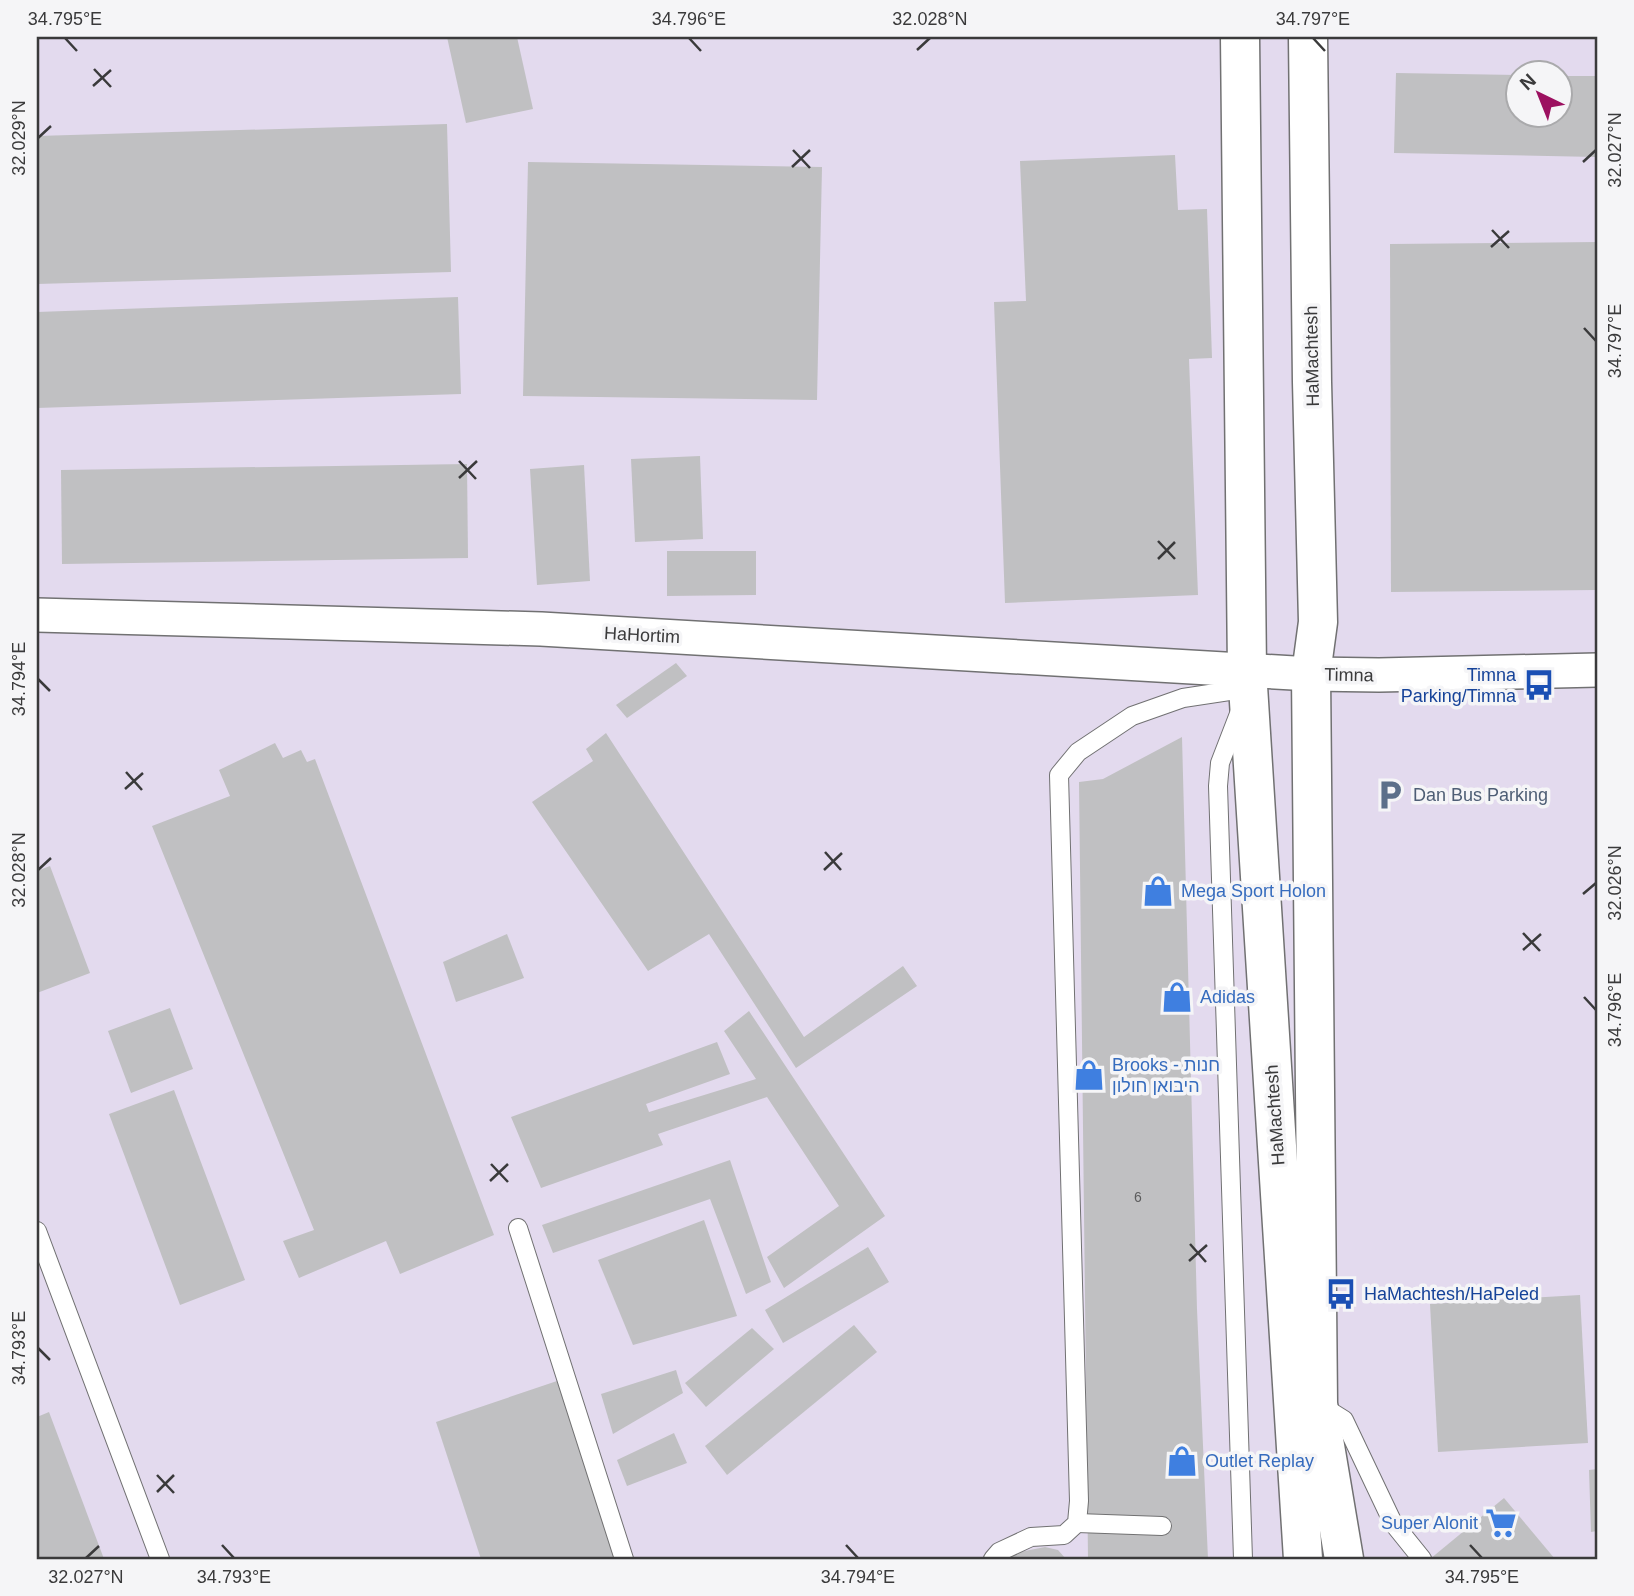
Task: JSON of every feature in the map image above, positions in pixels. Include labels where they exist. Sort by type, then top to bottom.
[{"type":"street","name":"HaMachtesh","points":[[1240,37],[1248,679],[1303,1559]]},
{"type":"street","name":"HaMachtesh","points":[[1308,37],[1318,622],[1311,674],[1318,1404],[1345,1550]]},
{"type":"street","name":"HaHortim","points":[[37,615],[541,629],[1248,679]]},
{"type":"street","name":"Timna","points":[[1311,674],[1597,670]]},
{"type":"street","points":[[1248,679],[1311,674]]},
{"type":"lane","points":[[993,1559],[999,1552],[1031,1537],[1064,1535],[1077,1523],[1079,1500],[1059,775],[1078,752],[1132,716],[1248,679]]},
{"type":"lane","points":[[1243,1559],[1218,786],[1220,763],[1248,679]]},
{"type":"lane","points":[[518,1228],[624,1559]]},
{"type":"lane","points":[[37,1231],[160,1559]]},
{"type":"lane","points":[[1318,1404],[1344,1420],[1394,1524],[1422,1559]]},
{"type":"lane","points":[[1077,1523],[1162,1526]]},
{"type":"shaded area","points":[[37,37],[1597,37],[1597,1559],[37,1559]]},
{"type":"building","points":[[447,37],[517,37],[533,109],[466,123]]},
{"type":"building","points":[[1396,73],[1504,75],[1504,130],[1574,130],[1574,76],[1597,76],[1596,157],[1394,153]]},
{"type":"building","points":[[447,124],[451,272],[37,284],[37,136]]},
{"type":"building","points":[[1175,155],[1178,210],[1207,209],[1212,358],[1189,359],[1198,595],[1005,603],[994,302],[1026,301],[1020,161]]},
{"type":"building","points":[[528,162],[822,167],[817,400],[523,396]]},
{"type":"building","points":[[1597,242],[1597,590],[1391,592],[1390,244]]},
{"type":"building","points":[[458,297],[461,394],[37,408],[37,312]]},
{"type":"building","points":[[700,456],[703,539],[635,542],[631,459]]},
{"type":"building","points":[[467,464],[468,558],[62,564],[61,470]]},
{"type":"building","points":[[584,465],[590,581],[537,585],[530,469]]},
{"type":"building","points":[[667,551],[756,551],[756,595],[667,596]]},
{"type":"building","points":[[676,663],[687,676],[627,718],[616,705]]},
{"type":"building","points":[[606,733],[804,1037],[903,966],[917,986],[796,1068],[709,934],[648,971],[532,802],[593,761],[586,749]]},
{"type":"building","points":[[1182,737],[1197,1309],[1208,1559],[1088,1559],[1079,782],[1103,779]]},
{"type":"building","points":[[275,743],[283,758],[301,750],[307,762],[315,759],[494,1235],[400,1274],[386,1241],[299,1278],[283,1241],[314,1230],[152,826],[230,796],[219,770]]},
{"type":"building","points":[[50,866],[90,973],[37,993],[37,871]]},
{"type":"building","points":[[507,934],[524,978],[456,1002],[443,962]]},
{"type":"building","points":[[170,1008],[193,1069],[131,1093],[108,1031]]},
{"type":"building","points":[[749,1011],[885,1216],[784,1288],[767,1257],[839,1206],[767,1097],[658,1134],[663,1145],[541,1188],[511,1117],[717,1042],[730,1074],[646,1104],[649,1112],[756,1079],[724,1031]]},
{"type":"building","points":[[174,1090],[245,1280],[180,1305],[109,1114]]},
{"type":"building","points":[[730,1160],[771,1282],[746,1294],[710,1199],[553,1253],[542,1225]]},
{"type":"building","points":[[704,1220],[737,1316],[633,1345],[598,1260]]},
{"type":"building","points":[[868,1247],[889,1282],[783,1343],[765,1310]]},
{"type":"building","points":[[1580,1295],[1588,1443],[1438,1452],[1430,1304]]},
{"type":"building","points":[[854,1325],[877,1352],[727,1475],[705,1446]]},
{"type":"building","points":[[752,1328],[774,1349],[706,1407],[685,1383]]},
{"type":"building","points":[[676,1370],[683,1393],[613,1434],[601,1394]]},
{"type":"building","points":[[557,1381],[616,1559],[481,1559],[436,1422]]},
{"type":"building","points":[[49,1412],[104,1559],[40,1559],[37,1550],[37,1417]]},
{"type":"building","points":[[674,1433],[687,1463],[627,1486],[617,1460]]},
{"type":"building","points":[[1597,1469],[1597,1531],[1591,1532],[1589,1470]]},
{"type":"building","points":[[1504,1498],[1555,1559],[1430,1559]]},
{"type":"building","points":[[1045,1547],[1058,1550],[1066,1559],[1009,1559],[1015,1553]]},
{"type":"place","name":"Timna Parking/Timna","points":[[1539,685]]},
{"type":"place","name":"Dan Bus Parking","points":[[1390,795]]},
{"type":"place","name":"Mega Sport Holon","points":[[1158,891]]},
{"type":"place","name":"Adidas","points":[[1177,997]]},
{"type":"place","name":"Brooks - חנות היבואן חולון","points":[[1089,1075]]},
{"type":"place","name":"HaMachtesh/HaPeled","points":[[1341,1294]]},
{"type":"place","name":"Outlet Replay","points":[[1182,1461]]},
{"type":"place","name":"Super Alonit","points":[[1501,1523]]}]
